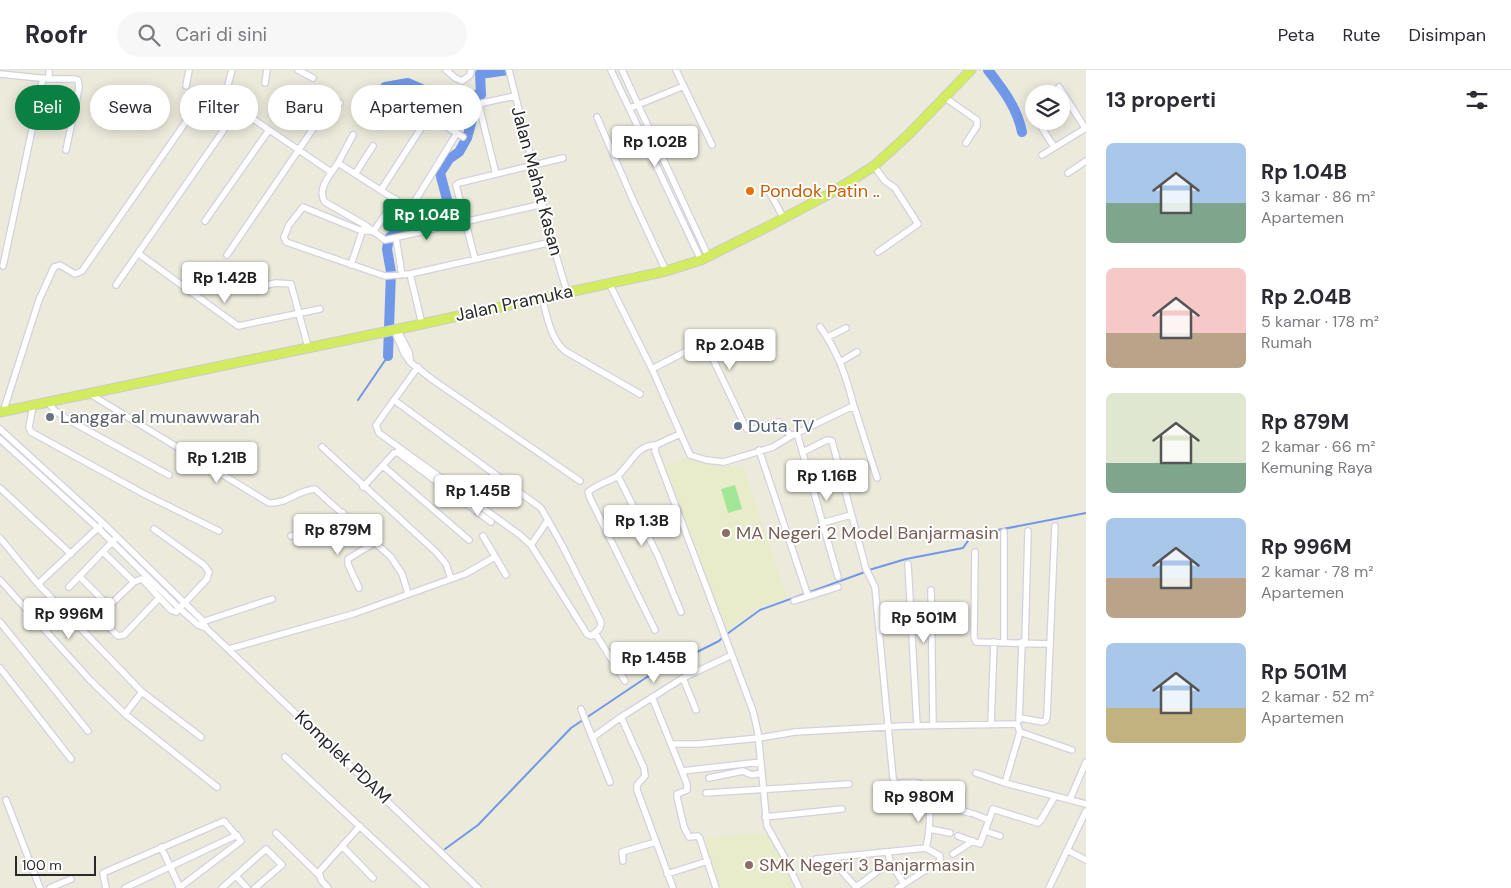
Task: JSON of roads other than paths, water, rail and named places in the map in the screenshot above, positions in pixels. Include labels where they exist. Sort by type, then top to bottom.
[{"type":"main road","name":"Jalan Pramuka","points":[[2,412],[666,271],[704,258],[834,192],[874,166],[909,134],[971,70]]},
{"type":"street","points":[[3,266],[49,70]]},
{"type":"street","points":[[186,85],[189,70]]},
{"type":"street","points":[[228,85],[232,70]]},
{"type":"street","points":[[265,83],[268,70]]},
{"type":"street","points":[[298,70],[313,78]]},
{"type":"street","points":[[446,70],[462,81],[470,75],[471,70]]},
{"type":"street","points":[[611,70],[704,258]]},
{"type":"street","points":[[622,70],[666,167],[704,258]]},
{"type":"street","points":[[676,70],[712,145]]},
{"type":"street","name":"Jalan Mahat Kasan","points":[[509,72],[552,242],[567,292]]},
{"type":"street","points":[[0,73],[46,79],[75,79],[79,83],[66,150]]},
{"type":"street","points":[[630,108],[684,86]]},
{"type":"street","points":[[496,174],[479,106],[482,103],[515,96]]},
{"type":"street","points":[[944,97],[977,120],[977,126],[966,143]]},
{"type":"street","points":[[1042,154],[1086,128],[1070,104]]},
{"type":"street","points":[[597,116],[666,271]]},
{"type":"street","points":[[2,412],[39,300],[54,267],[60,265],[75,274],[82,271],[180,130]]},
{"type":"street","points":[[116,285],[224,130]]},
{"type":"street","points":[[205,221],[270,130],[331,172]]},
{"type":"street","points":[[227,255],[312,130]]},
{"type":"street","points":[[381,190],[420,130]]},
{"type":"street","points":[[452,130],[463,137]]},
{"type":"street","points":[[1043,130],[1054,147]]},
{"type":"street","points":[[410,209],[457,133]]},
{"type":"street","points":[[353,135],[321,191],[323,200],[364,228]]},
{"type":"street","points":[[355,174],[373,146]]},
{"type":"street","points":[[475,259],[456,185],[563,158]]},
{"type":"street","points":[[338,163],[396,199],[429,225]]},
{"type":"street","points":[[1068,173],[1085,165]]},
{"type":"street","points":[[874,166],[885,181],[895,188],[918,224],[878,252]]},
{"type":"street","points":[[659,170],[666,167]]},
{"type":"street","points":[[769,191],[783,217]]},
{"type":"street","points":[[372,231],[396,199]]},
{"type":"street","points":[[543,204],[465,222],[429,225],[391,239],[381,238],[372,231],[303,207],[284,234],[284,237],[286,242],[385,276],[410,274],[552,242]]},
{"type":"street","points":[[351,265],[364,228]]},
{"type":"street","points":[[391,239],[399,276]]},
{"type":"street","points":[[139,254],[238,326],[320,309]]},
{"type":"street","points":[[410,274],[422,324]]},
{"type":"street","points":[[608,282],[652,370],[687,451],[691,456],[724,462],[773,447],[794,434],[848,407],[854,407]]},
{"type":"street","points":[[244,290],[276,283],[290,283],[308,347]]},
{"type":"street","points":[[542,297],[555,340],[565,351],[640,394]]},
{"type":"street","points":[[820,327],[828,337],[840,362],[877,478]]},
{"type":"street","points":[[828,337],[846,328]]},
{"type":"street","points":[[392,330],[410,362],[580,481]]},
{"type":"street","points":[[652,370],[698,346],[704,346],[711,355],[747,429],[755,430],[779,422],[794,434],[803,452],[838,577]]},
{"type":"street","points":[[840,362],[857,352]]},
{"type":"street","points":[[394,400],[537,503],[545,513],[600,622],[600,628],[595,633],[591,636],[587,634],[531,546],[507,525],[378,433],[376,425],[394,400],[418,367]]},
{"type":"street","points":[[90,394],[265,501],[273,503],[282,502],[309,489],[315,489],[396,563],[408,593]]},
{"type":"street","points":[[48,402],[54,410],[65,418],[168,475]]},
{"type":"street","points":[[33,406],[29,427],[31,432],[144,494],[219,531]]},
{"type":"street","name":"Komplek PDAM","points":[[0,429],[103,523],[184,602],[200,623]]},
{"type":"street","points":[[656,630],[588,495],[590,490],[618,476],[642,449],[656,446],[680,434]]},
{"type":"street","name":"Komplek PDAM","points":[[0,439],[98,528],[179,608],[200,623],[229,649],[478,888]]},
{"type":"street","points":[[803,452],[827,440],[832,441],[851,516],[867,571],[876,593],[894,781],[897,783],[921,784],[926,789],[929,801],[930,829],[926,848]]},
{"type":"street","points":[[656,446],[655,451],[661,470],[753,711],[758,738],[765,817],[768,830],[800,888]]},
{"type":"street","points":[[322,448],[436,552],[446,564],[451,579]]},
{"type":"street","points":[[759,450],[807,594]]},
{"type":"street","points":[[363,487],[394,453],[398,453],[491,522]]},
{"type":"street","points":[[383,466],[469,540]]},
{"type":"street","points":[[618,476],[658,556],[680,612]]},
{"type":"street","points":[[0,488],[71,554]]},
{"type":"street","points":[[76,508],[81,503]]},
{"type":"street","points":[[291,536],[323,529],[343,513]]},
{"type":"street","points":[[822,523],[851,516]]},
{"type":"street","points":[[531,546],[548,520]]},
{"type":"street","points":[[38,584],[103,523]]},
{"type":"street","points":[[672,744],[698,744],[795,732],[917,725],[991,724],[1018,721],[1042,722],[1047,719],[1055,526]]},
{"type":"street","points":[[154,529],[208,569],[209,575],[207,579],[176,612],[173,612],[141,579],[134,582],[101,612],[99,618],[119,637],[124,635],[159,598]]},
{"type":"street","points":[[1004,532],[1004,642]]},
{"type":"street","points":[[1004,783],[1020,732],[1018,721],[1028,532]]},
{"type":"street","points":[[483,536],[506,574]]},
{"type":"street","points":[[0,538],[38,584],[142,692],[201,737]]},
{"type":"street","points":[[69,587],[117,538]]},
{"type":"street","points":[[359,588],[348,564],[348,559],[374,543]]},
{"type":"street","points":[[104,552],[134,582]]},
{"type":"street","points":[[976,552],[974,637],[976,642],[1050,644]]},
{"type":"street","points":[[229,649],[353,614],[451,579],[478,568],[496,557]]},
{"type":"street","points":[[908,564],[917,725]]},
{"type":"street","points":[[80,576],[109,606]]},
{"type":"street","points":[[0,580],[90,680],[124,714],[216,787]]},
{"type":"street","points":[[794,601],[807,594],[838,587]]},
{"type":"street","points":[[931,590],[933,725]]},
{"type":"street","points":[[200,623],[272,600]]},
{"type":"street","points":[[0,622],[88,731]]},
{"type":"street","points":[[595,633],[625,681]]},
{"type":"street","points":[[991,724],[994,642]]},
{"type":"street","points":[[592,738],[621,717],[683,678],[732,655]]},
{"type":"street","points":[[0,668],[71,758]]},
{"type":"street","points":[[683,678],[696,710]]},
{"type":"street","points":[[124,714],[142,692]]},
{"type":"street","points":[[652,697],[688,788],[678,794],[677,797],[684,827],[688,837],[699,837],[716,888]]},
{"type":"street","points":[[581,709],[610,782]]},
{"type":"street","points":[[621,717],[644,768],[645,776],[637,785],[637,790],[672,888]]},
{"type":"street","points":[[1020,732],[1072,750]]},
{"type":"street","points":[[285,757],[426,888]]},
{"type":"street","points":[[682,771],[761,762]]},
{"type":"street","points":[[1070,800],[1086,762]]},
{"type":"street","points":[[709,778],[743,771],[752,775],[762,774]]},
{"type":"street","points":[[976,773],[1004,783],[1086,804]]},
{"type":"street","points":[[706,793],[849,784]]},
{"type":"street","points":[[958,836],[980,844],[993,809],[1038,822],[1055,796]]},
{"type":"street","points":[[6,800],[40,888]]},
{"type":"street","points":[[929,801],[989,820]]},
{"type":"street","points":[[765,817],[842,809]]},
{"type":"street","points":[[1057,888],[1050,886],[1086,811]]},
{"type":"street","points":[[106,888],[103,873],[161,847],[224,820],[241,841],[180,888],[161,847]]},
{"type":"street","points":[[319,875],[321,869],[360,826]]},
{"type":"street","points":[[930,829],[950,833]]},
{"type":"street","points":[[985,831],[1000,836]]},
{"type":"street","points":[[276,833],[319,875],[320,880],[328,888]]},
{"type":"street","points":[[124,888],[237,835]]},
{"type":"street","points":[[953,854],[973,841]]},
{"type":"street","points":[[623,861],[622,852],[656,842]]},
{"type":"street","points":[[342,846],[373,878]]},
{"type":"street","points":[[816,859],[926,848],[940,856],[940,861],[901,886],[890,862],[888,852]]},
{"type":"street","points":[[222,888],[266,849],[282,865],[255,888]]},
{"type":"street","points":[[1067,850],[1086,860]]},
{"type":"street","points":[[831,859],[854,886],[859,885],[890,862]]},
{"type":"street","points":[[667,874],[708,861]]},
{"type":"street","points":[[236,876],[246,888]]},
{"type":"street","points":[[50,888],[71,879]]},
{"type":"waterway","points":[[481,85],[480,74],[508,70]]},
{"type":"waterway","points":[[988,70],[1013,107],[1022,132]]},
{"type":"waterway","points":[[396,85],[408,83],[413,85]]},
{"type":"waterway","points":[[388,356],[391,272],[387,249],[389,238],[399,230],[444,217],[448,213],[449,207],[440,173],[449,159],[459,152],[469,130]]},
{"type":"waterway","points":[[358,400],[388,356]]},
{"type":"waterway","points":[[869,570],[906,559],[963,548],[972,535],[1086,513]]},
{"type":"waterway","points":[[727,634],[760,610],[865,572]]},
{"type":"waterway","points":[[445,849],[478,825],[571,728],[647,677],[719,641],[723,637]]},
{"type":"place","name":"Pondok Patin ..","points":[[750,191]]},
{"type":"place","name":"Langgar al munawwarah","points":[[50,417]]},
{"type":"place","name":"Duta TV","points":[[738,426]]},
{"type":"place","name":"MA Negeri 2 Model Banjarmasin","points":[[726,533]]},
{"type":"place","name":"SMK Negeri 3 Banjarmasin","points":[[749,865]]}]
